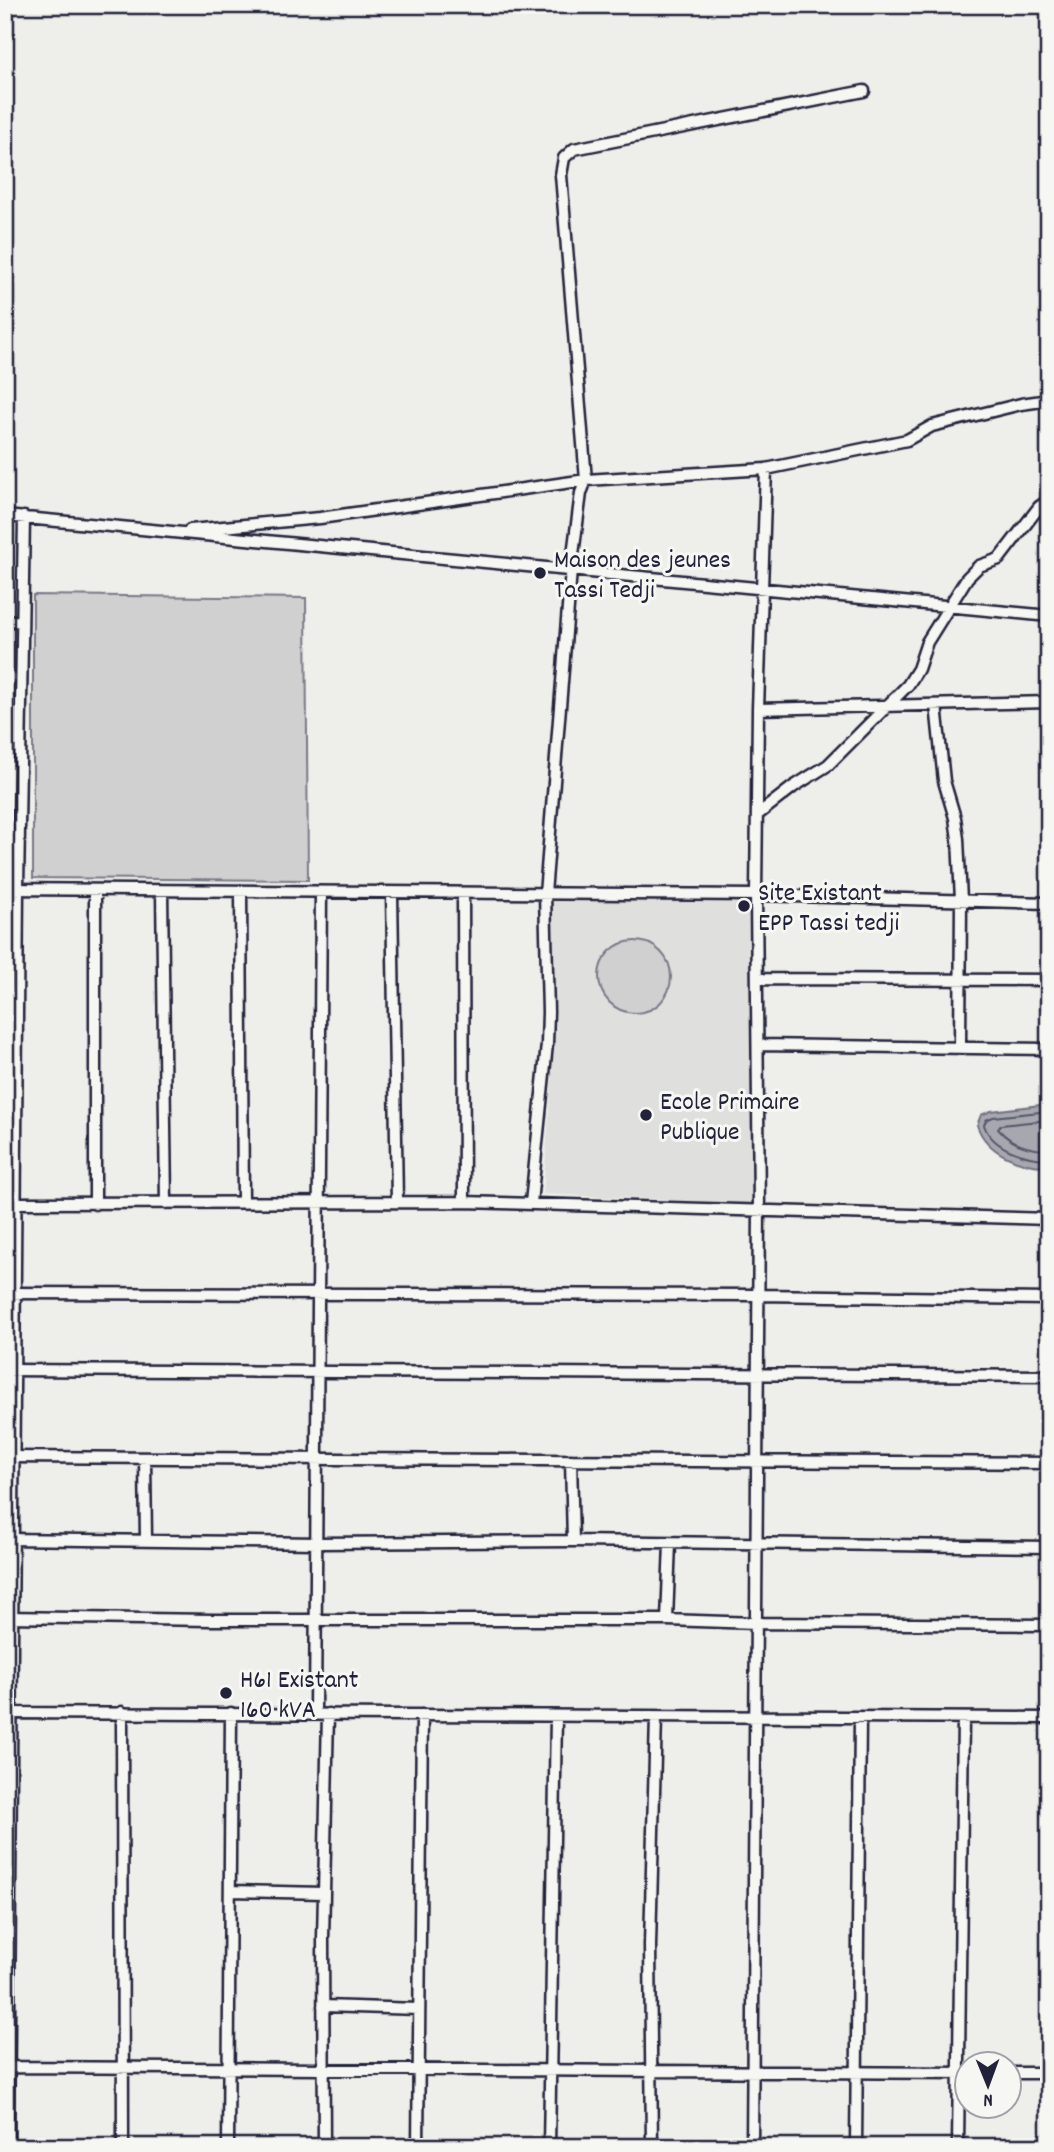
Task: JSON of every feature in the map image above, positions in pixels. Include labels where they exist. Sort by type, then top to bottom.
[{"type":"street","points":[[531,1203],[547,1044],[545,894],[572,570],[579,501],[586,480],[561,174],[564,158],[574,149],[864,91]]},
{"type":"street","points":[[165,533],[320,518],[586,480],[766,469],[907,440],[932,426],[1049,400]]},
{"type":"street","points":[[752,2147],[759,1209],[756,895],[758,709],[766,469]]},
{"type":"street","points":[[757,815],[793,787],[828,765],[850,746],[908,685],[918,669],[927,642],[974,569],[999,559],[1039,507],[1049,500]]},
{"type":"street","points":[[5,516],[1049,616]]},
{"type":"street","points":[[9,2147],[10,1203],[11,1100],[17,997],[24,517]]},
{"type":"street","points":[[5,620],[22,622]]},
{"type":"street","points":[[758,709],[1049,702]]},
{"type":"street","points":[[936,705],[944,781],[958,839],[961,900],[960,1048]]},
{"type":"street","points":[[5,889],[756,895],[1049,903]]},
{"type":"street","points":[[95,890],[95,1204]]},
{"type":"street","points":[[163,891],[166,1203]]},
{"type":"street","points":[[241,891],[243,1203]]},
{"type":"street","points":[[315,1714],[321,1294],[321,892]]},
{"type":"street","points":[[392,893],[397,1201]]},
{"type":"street","points":[[463,894],[464,1202]]},
{"type":"street","points":[[758,979],[1049,979]]},
{"type":"street","points":[[5,997],[17,997]]},
{"type":"street","points":[[759,1045],[1049,1049]]},
{"type":"street","points":[[10,1203],[531,1203],[1049,1219]]},
{"type":"street","points":[[10,1293],[758,1295],[1049,1299]]},
{"type":"street","points":[[9,1370],[1049,1376]]},
{"type":"street","points":[[10,1457],[1049,1463]]},
{"type":"street","points":[[145,1458],[146,1540]]},
{"type":"street","points":[[571,1460],[573,1541]]},
{"type":"street","points":[[9,1539],[318,1543],[573,1541],[1049,1547]]},
{"type":"street","points":[[667,1620],[670,1543]]},
{"type":"street","points":[[9,1617],[1049,1625]]},
{"type":"street","points":[[122,1712],[123,2147]]},
{"type":"street","points":[[9,1713],[1049,1718]]},
{"type":"street","points":[[228,2147],[231,1713]]},
{"type":"street","points":[[324,2147],[324,1893],[328,1714]]},
{"type":"street","points":[[418,2147],[422,1715]]},
{"type":"street","points":[[549,2147],[556,1716]]},
{"type":"street","points":[[652,2147],[650,1945],[656,1717]]},
{"type":"street","points":[[856,2147],[860,1718]]},
{"type":"street","points":[[962,1718],[963,2050]]},
{"type":"street","points":[[229,1891],[324,1893]]},
{"type":"street","points":[[323,2006],[419,2010]]},
{"type":"street","points":[[8,2067],[953,2073]]},
{"type":"street","points":[[1023,2073],[1049,2073]]},
{"type":"street","points":[[958,2147],[960,2120]]},
{"type":"shaded area","points":[[33,595],[306,598],[308,880],[33,878]]},
{"type":"shaded area","points":[[550,900],[751,900],[754,1204],[543,1194],[556,1020]]},
{"type":"shaded area","points":[[635,941],[655,947],[665,957],[671,977],[665,997],[655,1007],[635,1013],[615,1007],[605,997],[599,977],[605,957],[615,947]]},
{"type":"water","points":[[1049,1104],[1049,1166],[1016,1161],[996,1151],[977,1125],[981,1115],[991,1111]]},
{"type":"place","name":"Maison des jeunes Tassi Tedji","points":[[540,573]]},
{"type":"place","name":"Site Existant EPP Tassi tedji","points":[[744,906]]},
{"type":"place","name":"Ecole Primaire Publique","points":[[646,1115]]},
{"type":"place","name":"H61 Existant 160 kVA","points":[[226,1693]]}]
